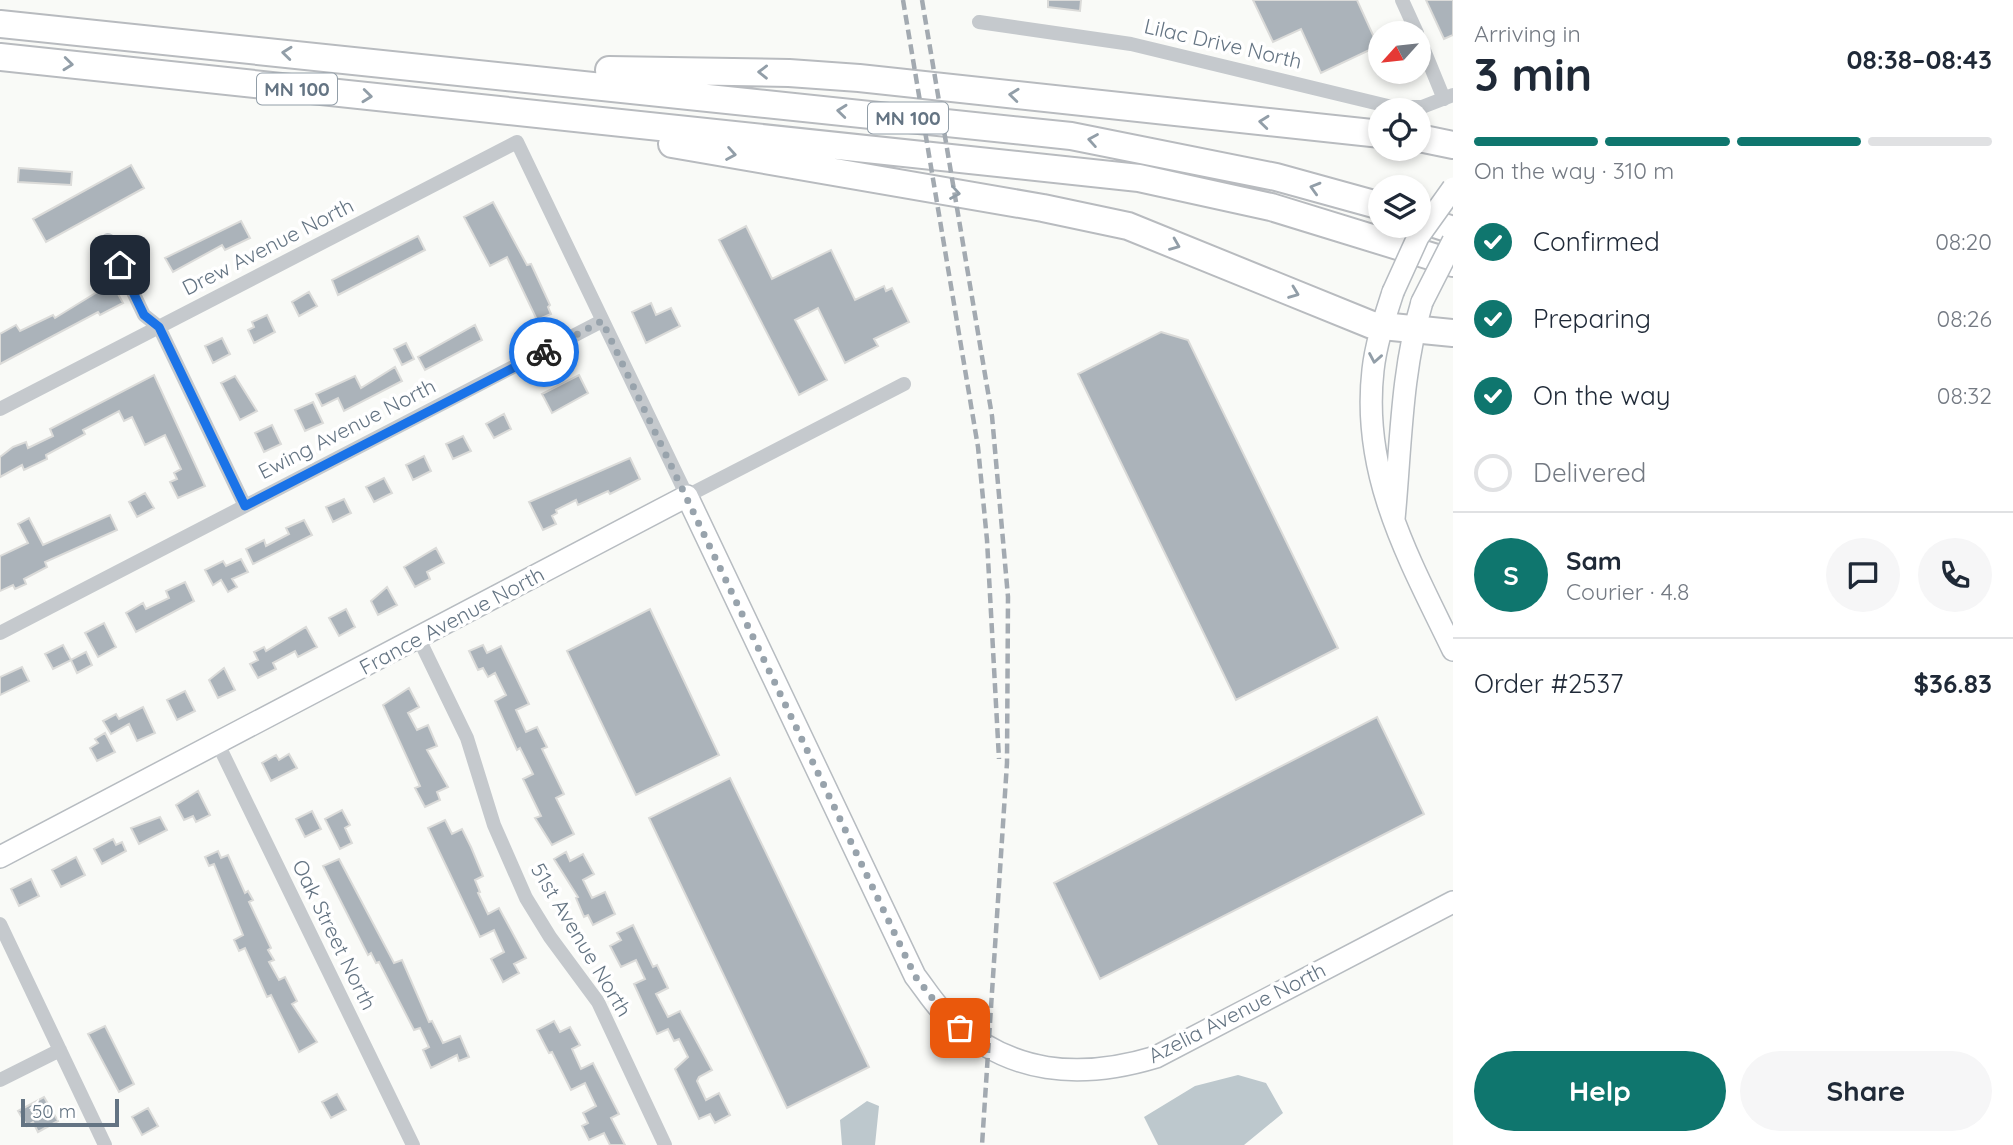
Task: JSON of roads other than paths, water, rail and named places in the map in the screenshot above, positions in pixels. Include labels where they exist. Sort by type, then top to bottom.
[{"type":"highway","name":"MN 100","points":[[0,24],[1071,136],[1276,177],[1368,202]]},
{"type":"highway","name":"MN 100","points":[[0,57],[1139,178],[1271,207],[1453,262]]},
{"type":"highway","points":[[428,67],[789,73],[1368,133]]},
{"type":"highway","points":[[594,120],[642,139],[1043,208],[1128,226],[1382,328],[1453,333]]},
{"type":"highway","points":[[1431,140],[1453,145]]},
{"type":"highway","points":[[1431,223],[1453,230]]},
{"type":"street","points":[[1402,0],[1411,21]]},
{"type":"street","name":"Lilac Drive North","points":[[979,22],[1130,44],[1407,110],[1449,97]]},
{"type":"street","points":[[1432,64],[1449,97]]},
{"type":"street","name":"Azelia Avenue North","points":[[517,142],[915,976],[947,1017],[988,1047],[1035,1066],[1059,1071],[1117,1068],[1143,1060],[1218,1025],[1453,902]]},
{"type":"street","name":"Drew Avenue North","points":[[0,410],[517,142]]},
{"type":"street","points":[[1453,188],[1418,237],[1393,292],[1373,371],[1373,442],[1382,492],[1453,650]]},
{"type":"street","points":[[108,240],[144,315],[159,327],[245,506]]},
{"type":"street","points":[[1394,521],[1413,331],[1422,302],[1453,241]]},
{"type":"street","name":"Ewing Avenue North","points":[[0,633],[602,321]]},
{"type":"street","name":"France Avenue North","points":[[0,857],[904,384]]},
{"type":"street","name":"51st Avenue North","points":[[419,639],[467,738],[494,825],[526,898],[550,937],[598,1002],[665,1145]]},
{"type":"street","name":"Oak Street North","points":[[218,744],[413,1145]]},
{"type":"street","points":[[0,924],[105,1145]]},
{"type":"street","points":[[0,1080],[60,1050]]},
{"type":"railway","points":[[903,0],[978,447],[987,540],[999,759]]},
{"type":"railway","points":[[922,0],[992,416],[1008,597],[1007,763],[982,1145]]}]
